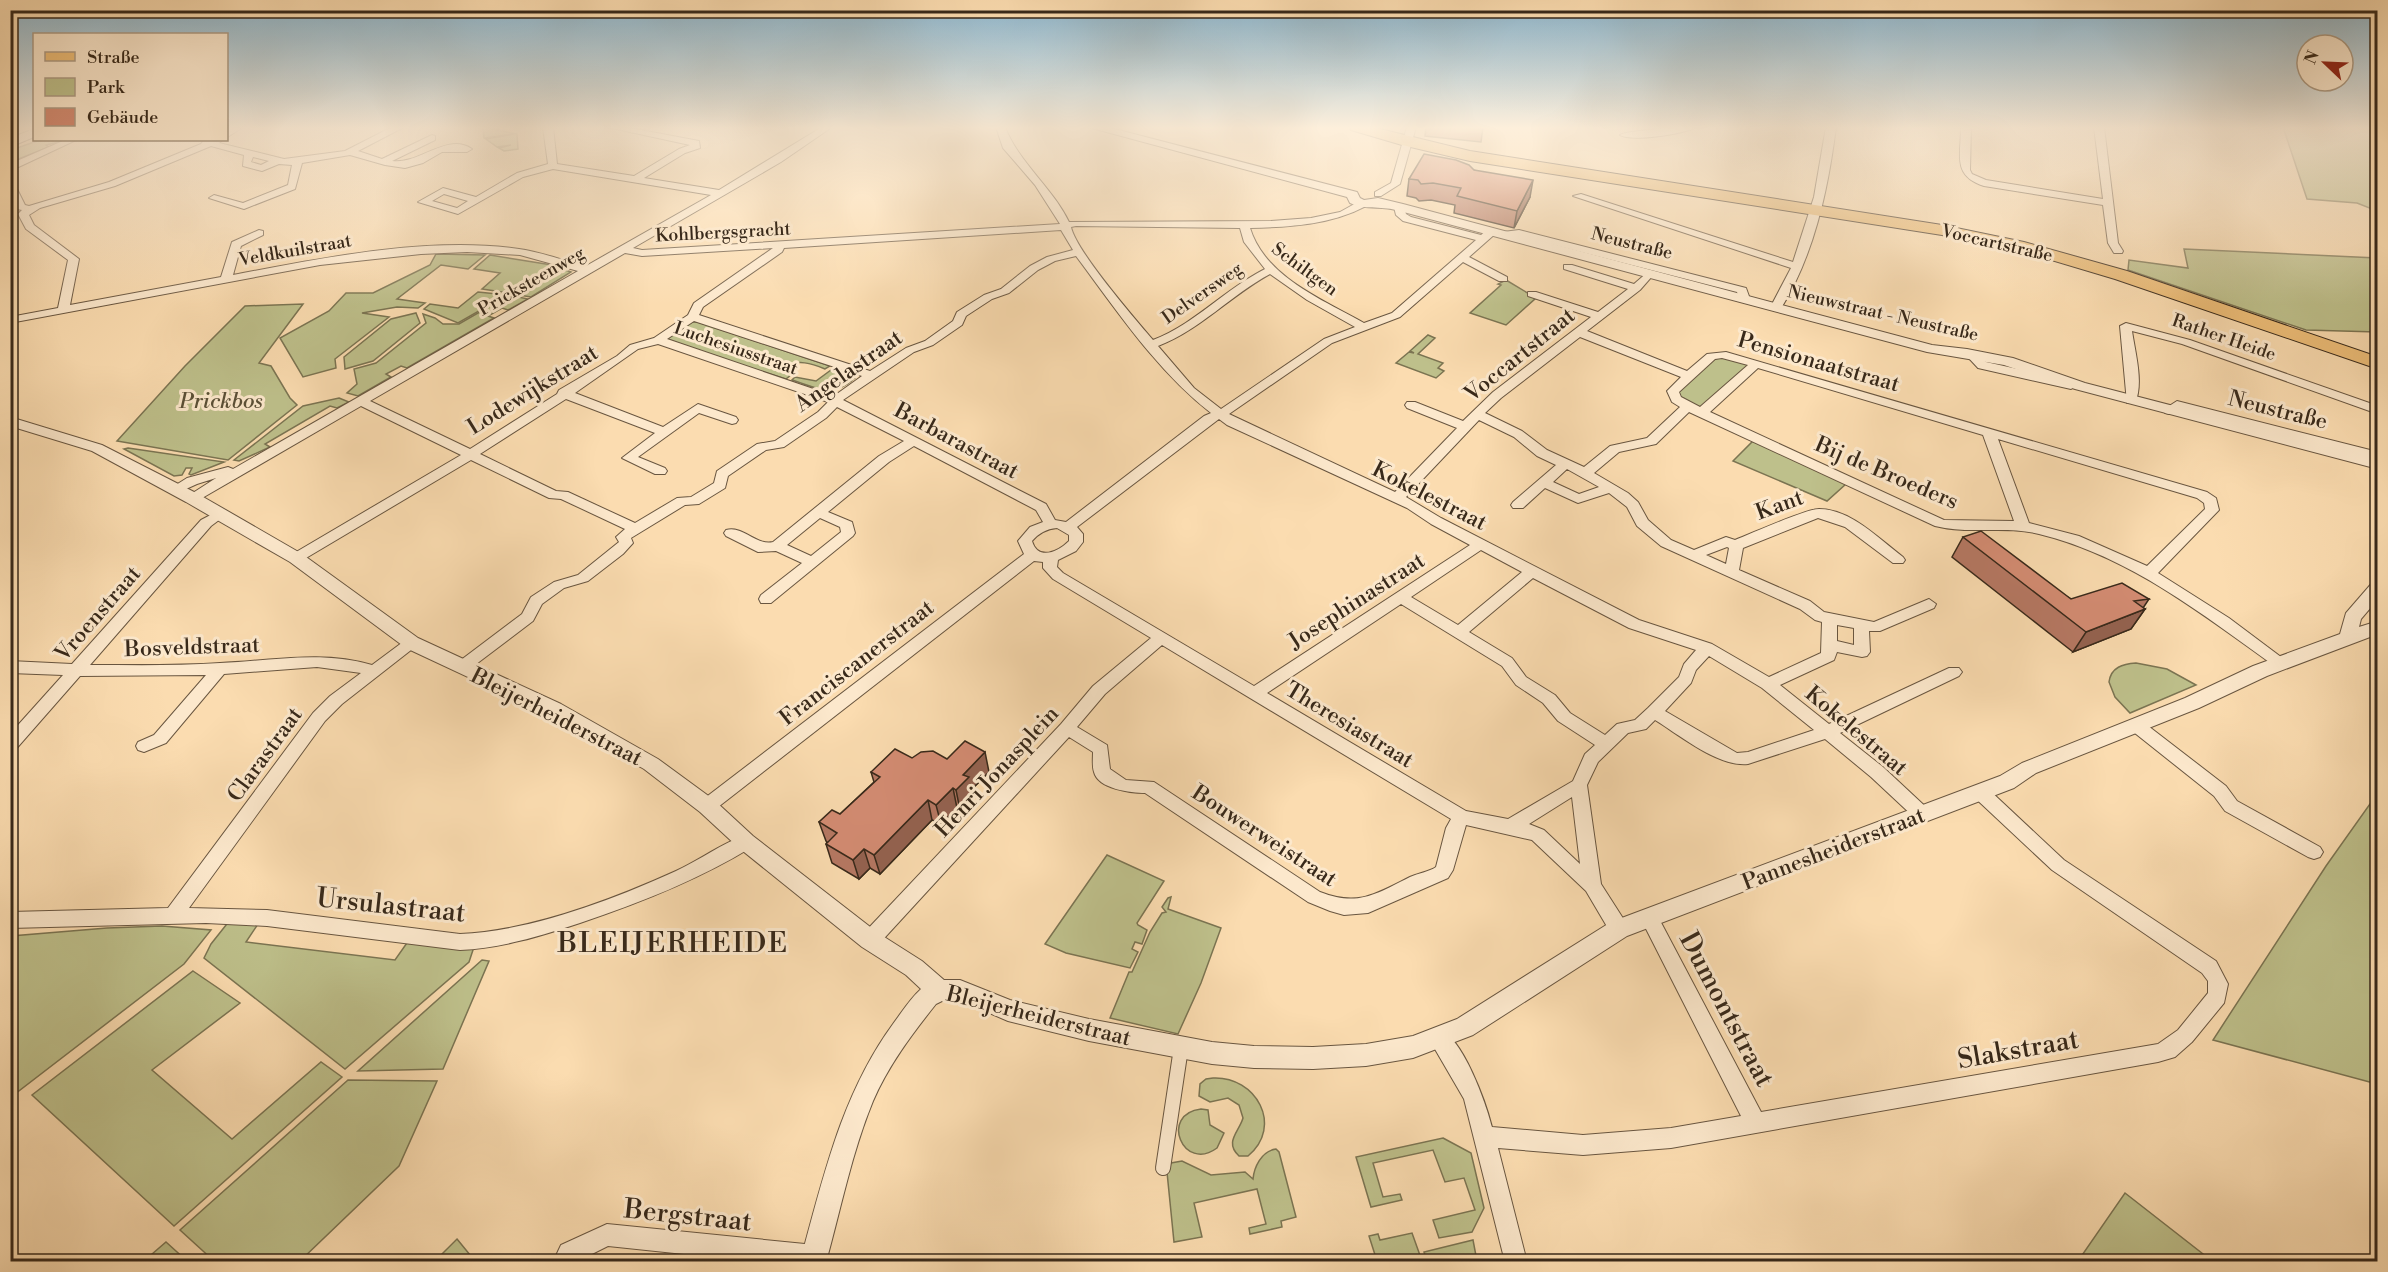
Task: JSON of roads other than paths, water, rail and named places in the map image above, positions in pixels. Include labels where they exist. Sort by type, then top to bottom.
[{"type":"main road","name":"Voccartstraße","points":[[1664,186],[1942,230],[2054,255],[2121,275],[2378,363]]},
{"type":"street","points":[[11,186],[21,207],[30,209]]},
{"type":"street","points":[[63,310],[74,259],[27,223],[22,216],[30,209],[104,186]]},
{"type":"street","points":[[214,198],[244,206],[266,196],[282,193],[292,186]]},
{"type":"street","points":[[477,200],[443,191],[423,202],[458,211],[477,200],[500,186]]},
{"type":"street","points":[[676,186],[720,193]]},
{"type":"street","name":"Pricksteenweg","points":[[192,498],[731,186]]},
{"type":"street","name":"Kokelestraat","points":[[1040,186],[1064,220],[1067,233],[1079,252],[1151,345],[1190,391],[1218,414],[1275,443],[1397,498],[1634,624],[1707,648],[1768,684],[1877,772],[1922,814]]},
{"type":"street","points":[[1309,186],[1357,200],[1378,198],[1392,186]]},
{"type":"street","points":[[1776,308],[1816,210],[1820,186]]},
{"type":"street","points":[[2004,186],[2108,203]]},
{"type":"street","points":[[2106,186],[2113,243],[2118,251]]},
{"type":"street","points":[[1578,196],[1795,266]]},
{"type":"street","name":"Nieuwstraat - Neustraße","points":[[1378,198],[1399,207],[1492,235],[1932,349],[1954,349],[2061,377],[2080,386],[2131,400],[2378,464]]},
{"type":"street","name":"Kohlbergsgracht","points":[[622,249],[642,253],[779,246],[1065,226],[1076,223],[1244,226],[1348,213],[1357,200]]},
{"type":"street","name":"Schiltgen","points":[[1244,226],[1247,241],[1272,269],[1292,284],[1363,327]]},
{"type":"street","points":[[226,280],[236,244],[259,233]]},
{"type":"street","name":"Neustraße","points":[[1492,235],[1519,233],[1742,290],[1744,299]]},
{"type":"street","points":[[1068,527],[1208,419],[1233,408],[1314,349],[1348,331],[1396,315],[1492,235]]},
{"type":"street","name":"Lodewijkstraat","points":[[296,558],[436,476],[621,358],[634,347],[658,340],[693,317],[698,305],[778,250],[779,246]]},
{"type":"street","name":"Veldkuilstraat","points":[[10,320],[349,258],[449,249],[520,252],[587,270]]},
{"type":"street","name":"Angelastraat","points":[[462,666],[528,617],[536,601],[559,585],[583,578],[626,543],[634,542],[648,533],[640,527],[682,501],[694,501],[720,485],[722,474],[762,447],[779,444],[837,401],[842,394],[909,350],[928,343],[958,322],[962,314],[988,297],[1005,291],[1043,262],[1079,252]]},
{"type":"street","points":[[1462,258],[1503,279]]},
{"type":"street","points":[[1568,267],[1636,288]]},
{"type":"street","name":"Delversweg","points":[[1151,345],[1178,335],[1254,278],[1272,269]]},
{"type":"street","name":"Voccartstraat","points":[[1397,498],[1424,473],[1476,414],[1497,394],[1636,288],[1649,274]]},
{"type":"street","points":[[1533,294],[1600,316]]},
{"type":"street","name":"Luchesiusstraat","points":[[693,317],[871,375]]},
{"type":"street","name":"Rather Heide","points":[[2131,400],[2132,382],[2126,326],[2186,342],[2378,410]]},
{"type":"street","points":[[1579,332],[1688,376],[1673,391],[1676,399],[1688,406],[1651,441],[1615,448],[1585,473]]},
{"type":"street","name":"Luchesiusstraat","points":[[658,340],[837,401]]},
{"type":"street","name":"Pensionaatstraat","points":[[1688,376],[1714,355],[1722,354],[2202,495],[2211,501],[2212,510],[2150,572]]},
{"type":"street","points":[[1702,412],[1756,364]]},
{"type":"street","points":[[563,393],[664,432]]},
{"type":"street","points":[[361,401],[554,495],[563,495],[640,527]]},
{"type":"street","name":"Barbarastraat","points":[[837,401],[848,409],[859,412],[1041,507],[1051,524]]},
{"type":"street","points":[[1411,405],[1466,427]]},
{"type":"street","name":"Neustraße","points":[[2169,410],[2177,405],[2378,456]]},
{"type":"street","name":"Bij de Broeders","points":[[1688,406],[1940,523],[1956,526],[2023,526],[2093,545],[2150,572],[2281,663]]},
{"type":"street","points":[[660,471],[628,458],[698,408],[732,420]]},
{"type":"street","points":[[1476,414],[1518,434],[1542,453],[1585,473],[1610,488],[1633,506],[1642,523],[1659,539],[1692,556],[1732,571],[1805,605],[1820,616],[1875,627],[1929,604]]},
{"type":"street","name":"Bleijerheiderstraat","points":[[10,422],[97,448],[192,498],[296,558],[412,643],[554,709],[651,764],[707,806],[746,842],[870,940],[914,968],[940,991],[960,990],[1008,1010],[1089,1030],[1156,1044],[1254,1057],[1313,1058],[1389,1051],[1413,1047],[1439,1038]]},
{"type":"street","points":[[1989,433],[2023,526]]},
{"type":"street","points":[[731,533],[763,549],[777,546],[884,459],[913,441]]},
{"type":"street","name":"Pricksteenweg","points":[[176,490],[192,481],[251,464]]},
{"type":"street","points":[[1518,504],[1565,464]]},
{"type":"street","points":[[1545,483],[1578,499],[1610,488]]},
{"type":"street","points":[[766,599],[848,533],[847,525],[819,513]]},
{"type":"street","name":"Kant","points":[[1692,556],[1726,542],[1736,545],[1817,513],[1841,518],[1898,560]]},
{"type":"street","name":"Vroenstraat","points":[[10,745],[206,523],[220,514]]},
{"type":"street","points":[[1051,524],[1068,527],[1076,534],[1076,542],[1064,554],[1051,558],[1033,554],[1028,550],[1025,541],[1037,528],[1051,524]]},
{"type":"street","name":"Josephinastraat","points":[[1255,693],[1481,544]]},
{"type":"street","name":"Kant","points":[[1732,571],[1736,545]]},
{"type":"street","points":[[777,546],[812,562]]},
{"type":"street","name":"Franciscanerstraat","points":[[707,806],[1033,554]]},
{"type":"street","name":"Theresiastraat","points":[[1051,558],[1050,568],[1053,573],[1461,817],[1510,826],[1538,835],[1592,886],[1619,929]]},
{"type":"street","points":[[1458,633],[1532,571]]},
{"type":"street","points":[[2348,638],[2352,617],[2377,588]]},
{"type":"street","points":[[1401,597],[1507,662],[1521,681],[1549,699],[1564,717],[1606,744]]},
{"type":"street","points":[[1768,684],[1829,656],[1830,618]]},
{"type":"street","points":[[1830,645],[1862,651],[1861,624]]},
{"type":"street","name":"Pannesheiderstraat","points":[[1439,1038],[1465,1027],[1535,980],[1619,929],[2007,782],[2029,768],[2137,726],[2281,663],[2378,627]]},
{"type":"street","name":"Henri Jonasplein","points":[[870,940],[1068,728],[1099,690],[1161,638]]},
{"type":"street","name":"Clarastraat","points":[[174,914],[319,717],[373,671],[412,643]]},
{"type":"street","points":[[1592,886],[1579,784],[1591,759],[1623,728],[1640,725],[1654,712],[1686,679],[1689,668],[1707,648]]},
{"type":"street","name":"Bosveldstraat","points":[[10,667],[76,670],[220,669],[317,661],[352,663],[373,671]]},
{"type":"street","points":[[144,746],[160,739],[220,669]]},
{"type":"street","points":[[1654,712],[1736,759],[1748,758],[1827,732],[1954,672]]},
{"type":"street","points":[[2137,726],[2220,791],[2231,806],[2314,852]]},
{"type":"street","name":"Bouwerweistraat","points":[[1068,728],[1101,749],[1102,772],[1123,786],[1148,787],[1314,897],[1340,908],[1367,907],[1425,878],[1435,878],[1440,875],[1444,870],[1455,828],[1461,817]]},
{"type":"street","points":[[1510,826],[1579,784]]},
{"type":"street","name":"Slakstraat","points":[[1485,1137],[1583,1145],[1671,1138],[2168,1050],[2185,1036],[2217,997],[2220,987],[2217,978],[2208,967],[2064,870],[2043,853],[1980,792]]},
{"type":"street","name":"Ursulastraat","points":[[10,920],[174,914],[267,918],[453,941],[480,942],[548,926],[657,889],[696,872],[746,842]]},
{"type":"street","name":"Dumontstraat","points":[[1650,919],[1756,1124]]},
{"type":"street","points":[[814,1259],[843,1151],[863,1095],[888,1050],[914,1014],[928,997],[940,991]]},
{"type":"street","points":[[1439,1038],[1458,1066],[1474,1097],[1516,1262]]},
{"type":"street","points":[[1163,1168],[1181,1048]]},
{"type":"street","name":"Bergstraat","points":[[564,1262],[569,1253],[607,1235],[814,1259]]},
{"type":"district","name":"BLEIJERHEIDE","points":[[673,942]]},
{"type":"park label","name":"Prickbos","points":[[221,400]]}]
